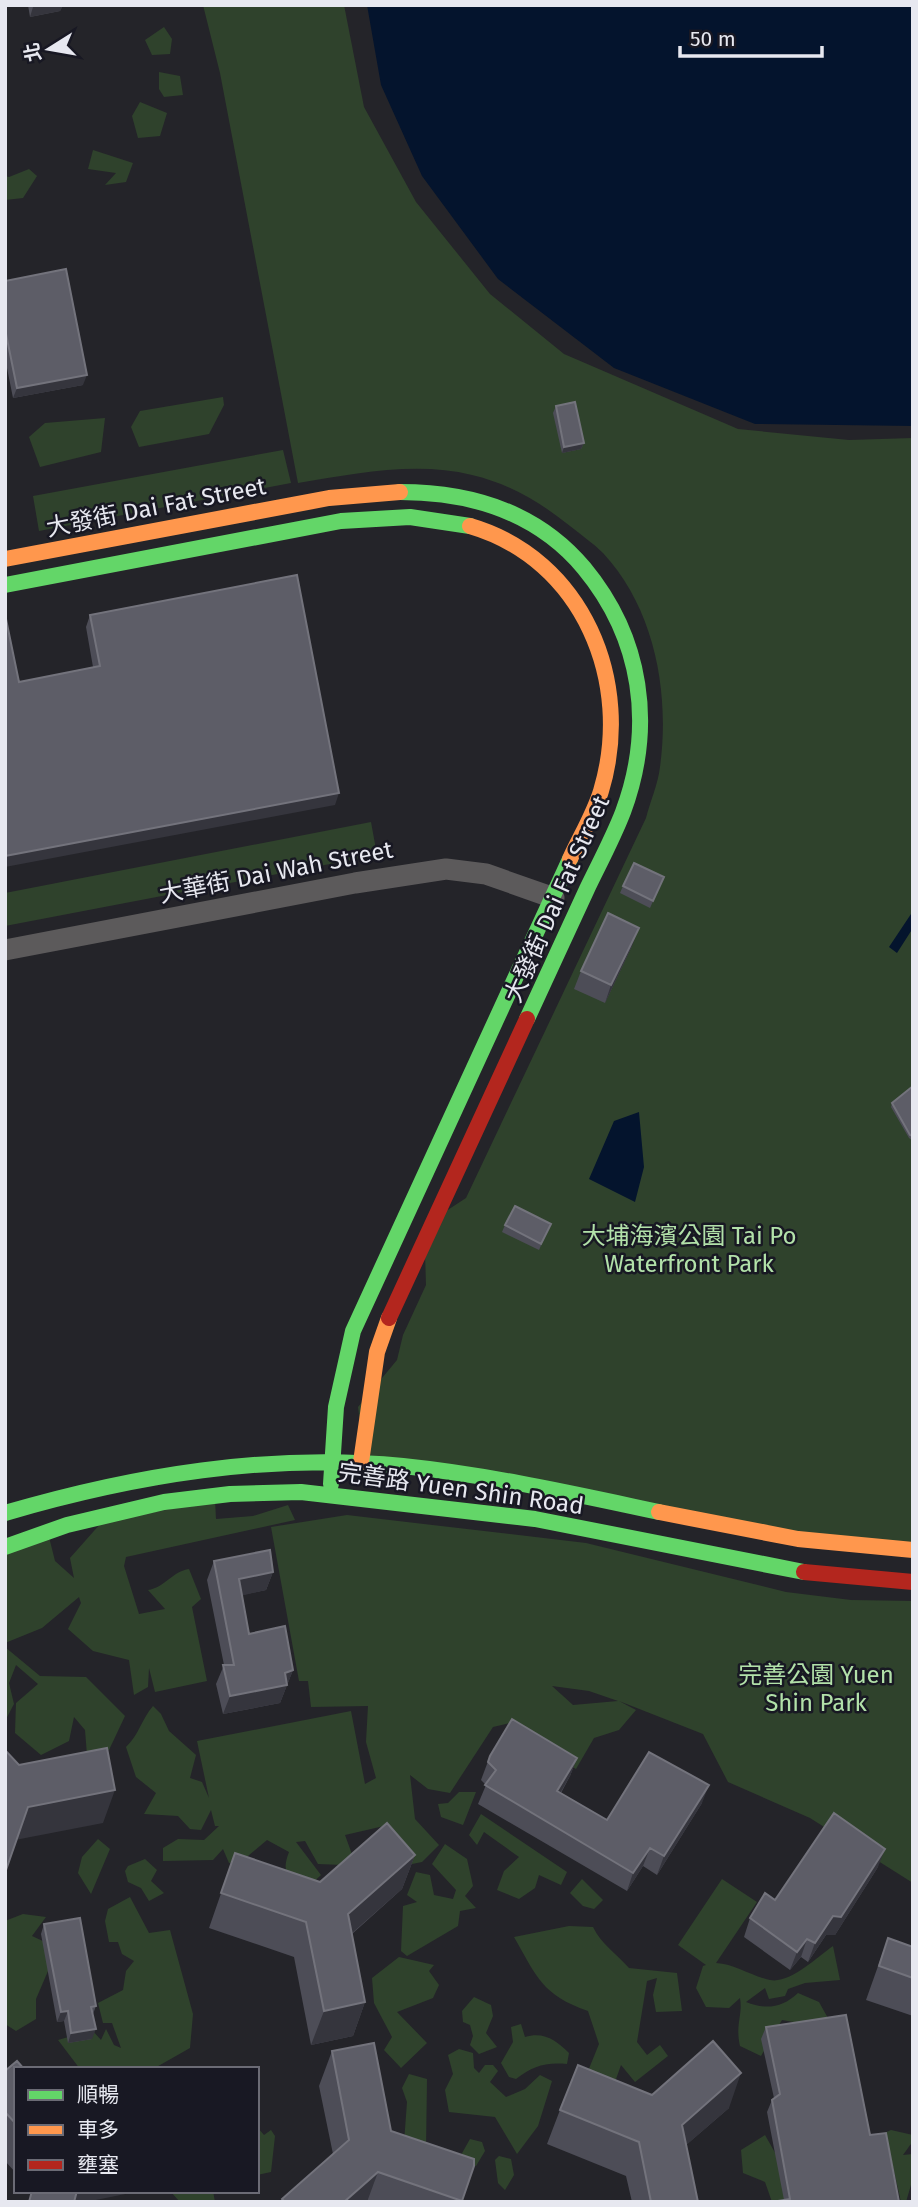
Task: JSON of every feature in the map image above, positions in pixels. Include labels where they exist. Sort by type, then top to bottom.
[{"type":"street","name":"大發街 Dai Fat Street","points":[[5,559],[337,495],[395,489],[446,491],[510,510],[557,539],[598,583],[628,638],[638,675],[642,710],[637,762],[623,812],[602,863],[390,1314],[377,1352],[361,1462]]},
{"type":"street","name":"大發街 Dai Fat Street","points":[[5,585],[372,517],[429,517],[478,528],[518,546],[561,581],[580,607],[606,661],[613,704],[611,747],[601,792],[361,1310],[341,1374],[330,1461],[331,1494]]},
{"type":"street","name":"大華街 Dai Wah Street","points":[[5,950],[355,883],[446,869],[486,874],[554,898]]},
{"type":"street","name":"完善路 Yuen Shin Road","points":[[5,1513],[72,1493],[193,1469],[234,1464],[361,1462],[516,1482],[804,1542],[913,1550]]},
{"type":"street","name":"完善路 Yuen Shin Road","points":[[5,1547],[76,1523],[177,1501],[263,1492],[331,1494],[451,1507],[601,1531],[795,1571],[913,1582]]},
{"type":"green space","name":"大埔海濱公園 Tai Po Waterfront Park","points":[[203,5],[344,5],[364,107],[416,202],[490,294],[564,354],[738,429],[849,440],[913,438],[913,1550],[365,1464],[358,1407],[397,1360],[403,1335],[426,1285],[425,1252],[440,1215],[466,1198],[646,818],[658,780],[663,739],[660,682],[647,626],[621,575],[595,546],[559,517],[524,495],[499,483],[472,475],[429,469],[385,470],[298,483],[220,73]]},
{"type":"green space","points":[[164,27],[172,39],[170,54],[152,55],[145,40]]},
{"type":"green space","points":[[159,72],[180,76],[183,95],[164,97],[159,89]]},
{"type":"green space","points":[[140,102],[167,113],[160,136],[138,138],[132,116]]},
{"type":"green space","points":[[93,150],[133,163],[126,182],[105,185],[116,173],[88,169]]},
{"type":"green space","points":[[29,169],[37,176],[23,198],[5,200],[5,176]]},
{"type":"green space","points":[[223,397],[224,405],[209,434],[139,447],[131,427],[140,411]]},
{"type":"green space","points":[[105,418],[101,452],[40,467],[29,437],[45,423]]},
{"type":"green space","points":[[283,450],[291,483],[39,531],[33,496]]},
{"type":"green space","points":[[371,822],[377,855],[5,926],[5,893]]},
{"type":"green space","points":[[215,1500],[216,1519],[253,1516],[288,1505],[295,1520],[126,1557],[124,1566],[139,1614],[165,1609],[148,1590],[189,1569],[201,1599],[192,1607],[207,1681],[155,1692],[149,1668],[148,1687],[134,1695],[129,1660],[93,1651],[68,1629],[81,1603],[79,1597],[42,1628],[5,1643],[5,1550],[48,1533],[55,1561],[74,1578],[70,1558],[101,1523]]},
{"type":"green space","name":"完善公園 Yuen Shin Park","points":[[347,1515],[586,1543],[786,1592],[851,1600],[913,1601],[913,1883],[810,1818],[728,1782],[703,1734],[619,1701],[636,1710],[619,1730],[594,1738],[576,1769],[508,1728],[510,1723],[493,1727],[450,1793],[428,1789],[410,1775],[415,1819],[439,1845],[422,1862],[412,1864],[384,1826],[345,1835],[353,1857],[343,1865],[318,1864],[305,1841],[296,1842],[321,1875],[302,1893],[287,1875],[289,1852],[267,1840],[242,1861],[229,1863],[223,1849],[213,1860],[163,1861],[163,1848],[178,1839],[204,1840],[219,1826],[215,1826],[211,1810],[201,1830],[190,1829],[178,1816],[144,1814],[156,1793],[136,1777],[126,1747],[153,1706],[161,1714],[169,1731],[196,1755],[190,1778],[202,1782],[209,1798],[197,1741],[351,1711],[365,1784],[376,1778],[366,1742],[368,1706],[311,1707],[308,1681],[299,1681],[271,1527]],"holes":[[[552,1686],[589,1691],[618,1701],[573,1705]]]},
{"type":"green space","points":[[5,1647],[40,1676],[86,1677],[125,1716],[109,1750],[87,1755],[85,1730],[74,1717],[69,1741],[41,1755],[15,1733],[16,1703],[38,1684],[16,1665],[9,1683],[14,1704],[5,1721]]},
{"type":"green space","points":[[459,1792],[476,1792],[463,1825],[441,1817],[438,1804],[448,1803]]},
{"type":"green space","points":[[481,1814],[567,1872],[561,1885],[539,1875],[535,1888],[519,1899],[497,1890],[504,1871],[519,1857],[484,1832],[477,1845],[469,1835]]},
{"type":"green space","points":[[98,1839],[110,1849],[91,1894],[78,1873],[82,1857]]},
{"type":"green space","points":[[445,1844],[467,1859],[473,1886],[465,1896],[476,1908],[460,1911],[458,1926],[407,1956],[401,1951],[403,1906],[417,1902],[407,1895],[416,1872],[430,1875],[434,1895],[453,1899],[456,1890],[432,1864]]},
{"type":"green space","points":[[145,1859],[157,1870],[151,1881],[164,1893],[149,1901],[141,1888],[128,1882],[125,1871],[128,1866]]},
{"type":"green space","points":[[582,1879],[603,1900],[594,1909],[583,1906],[570,1893]]},
{"type":"green space","points":[[722,1879],[757,1902],[716,1963],[770,1980],[778,1980],[795,1974],[833,1946],[840,1980],[805,1983],[788,1989],[785,1996],[769,1999],[765,1988],[746,2002],[760,2006],[780,2005],[798,1993],[819,2002],[829,2020],[811,2025],[782,2020],[761,2056],[740,2046],[740,1998],[729,2008],[706,2007],[696,1988],[703,1966],[706,1965],[678,1945]]},
{"type":"green space","points":[[130,1897],[149,1933],[170,1930],[193,2014],[190,2048],[157,2067],[78,2067],[58,2040],[92,2030],[101,2040],[106,2029],[114,2045],[121,2048],[112,2023],[103,2023],[98,2003],[123,1990],[126,1971],[134,1961],[122,1954],[118,1942],[109,1942],[105,1921],[108,1909]]},
{"type":"green space","points":[[23,1914],[46,1917],[32,1936],[47,1943],[51,1964],[36,1999],[36,2019],[16,2031],[5,2024],[5,1921]]},
{"type":"green space","points":[[569,1926],[593,1927],[604,1943],[629,1968],[677,1973],[682,2011],[656,2012],[653,1995],[657,1978],[647,1981],[637,2042],[647,2055],[660,2045],[668,2056],[635,2082],[621,2065],[615,2082],[586,2076],[599,2044],[588,2011],[560,1998],[542,1983],[514,1937]]},
{"type":"green space","points":[[399,1957],[434,1965],[429,1971],[439,1985],[433,1998],[397,2012],[427,2043],[401,2068],[384,2050],[392,2037],[374,2003],[372,1978]]},
{"type":"green space","points":[[474,1997],[491,2005],[493,2016],[486,2033],[497,2047],[479,2054],[470,2045],[473,2036],[470,2025],[463,2022],[462,2011]]},
{"type":"green space","points":[[521,2024],[525,2037],[544,2036],[569,2053],[567,2064],[546,2064],[516,2079],[509,2077],[501,2063],[513,2042],[511,2027]]},
{"type":"green space","points":[[459,2049],[473,2053],[474,2068],[479,2073],[485,2065],[493,2065],[498,2071],[490,2082],[506,2097],[525,2089],[540,2075],[552,2081],[538,2126],[517,2154],[495,2117],[449,2112],[445,2090],[453,2074],[448,2055]]},
{"type":"green space","points":[[409,2074],[427,2079],[426,2149],[404,2143],[407,2102],[402,2088]]},
{"type":"green space","points":[[259,2129],[264,2135],[271,2130],[275,2136],[271,2172],[259,2175]]},
{"type":"green space","points":[[891,2130],[913,2135],[913,2141],[903,2155],[913,2154],[913,2178],[906,2202],[901,2202],[891,2158],[869,2140]]},
{"type":"green space","points":[[765,2135],[782,2165],[790,2202],[772,2202],[765,2182],[743,2173],[741,2150]]},
{"type":"green space","points":[[470,2139],[482,2142],[485,2151],[476,2166],[468,2164],[461,2155]]},
{"type":"green space","points":[[499,2156],[511,2159],[514,2175],[505,2190],[498,2183],[495,2160]]},
{"type":"green space","points":[[172,2193],[213,2193],[215,2202],[180,2202]]},
{"type":"water","points":[[367,5],[913,5],[913,426],[755,424],[614,368],[498,279],[422,176],[381,85]]},
{"type":"water","points":[[913,911],[913,928],[897,953],[889,947]]},
{"type":"water","points":[[639,1112],[644,1167],[635,1202],[589,1179],[614,1121]]},
{"type":"building","points":[[66,269],[87,375],[17,388],[5,329],[5,281]]},
{"type":"building","points":[[575,402],[584,443],[564,447],[556,406]]},
{"type":"building","points":[[297,575],[339,793],[5,856],[5,619],[19,682],[100,666],[90,615]]},
{"type":"building","points":[[634,863],[664,877],[653,901],[623,886]]},
{"type":"building","points":[[608,913],[639,928],[611,985],[581,971]]},
{"type":"building","points":[[913,1086],[913,1136],[892,1103]]},
{"type":"building","points":[[515,1206],[551,1224],[541,1244],[505,1225]]},
{"type":"building","points":[[270,1550],[273,1572],[239,1579],[249,1634],[285,1626],[293,1670],[285,1673],[287,1685],[230,1696],[223,1665],[234,1665],[214,1561]]},
{"type":"building","points":[[512,1719],[577,1758],[557,1791],[607,1820],[649,1752],[709,1785],[664,1856],[650,1848],[633,1873],[485,1785],[496,1770],[488,1762],[490,1756]]},
{"type":"building","points":[[107,1748],[115,1790],[28,1807],[5,1873],[5,1750],[19,1765]]},
{"type":"building","points":[[834,1813],[885,1849],[841,1917],[833,1916],[815,1943],[807,1939],[797,1952],[750,1918],[765,1893],[775,1900]]},
{"type":"building","points":[[387,1823],[415,1855],[348,1914],[365,2002],[324,2011],[306,1922],[221,1893],[235,1853],[320,1882]]},
{"type":"building","points":[[80,1918],[96,2006],[91,2007],[96,2029],[71,2033],[68,2011],[61,2012],[44,1924]]},
{"type":"building","points":[[888,1938],[913,1947],[913,1978],[879,1966]]},
{"type":"building","points":[[846,2015],[870,2135],[886,2133],[899,2202],[772,2202],[790,2199],[772,2100],[780,2094],[766,2027]]},
{"type":"building","points":[[713,2041],[741,2073],[682,2125],[698,2202],[651,2202],[639,2142],[560,2110],[578,2065],[652,2095]]},
{"type":"building","points":[[374,2043],[391,2131],[474,2159],[462,2201],[378,2172],[344,2202],[285,2202],[282,2199],[349,2140],[332,2051]]},
{"type":"building","points":[[17,2061],[22,2067],[14,2067],[14,2122],[5,2112],[5,2071]]},
{"type":"building","points":[[31,2193],[76,2193],[74,2202],[29,2202]]},
{"type":"traffic: fast","points":[[400,492],[477,501],[524,519],[545,532],[584,568],[604,595],[630,653],[640,715],[639,747],[633,780],[615,831],[527,1019]]},
{"type":"traffic: fast","points":[[5,585],[341,521],[410,517],[470,526]]},
{"type":"traffic: fast","points":[[331,1484],[336,1407],[353,1331],[570,859]]},
{"type":"traffic: fast","points":[[5,1513],[152,1478],[202,1470],[302,1463],[403,1466],[468,1474],[659,1512]]},
{"type":"traffic: fast","points":[[5,1547],[67,1525],[164,1502],[230,1494],[301,1492],[535,1519],[804,1572]]},
{"type":"traffic: slow","points":[[5,559],[329,498],[400,492]]},
{"type":"traffic: slow","points":[[470,526],[509,542],[543,566],[570,596],[590,630],[604,668],[610,708],[609,750],[598,800],[570,859]]},
{"type":"traffic: slow","points":[[361,1462],[377,1352],[389,1318]]},
{"type":"traffic: slow","points":[[659,1512],[798,1539],[913,1550]]},
{"type":"traffic: jam","points":[[389,1318],[527,1019]]},
{"type":"traffic: jam","points":[[804,1572],[913,1582]]}]
